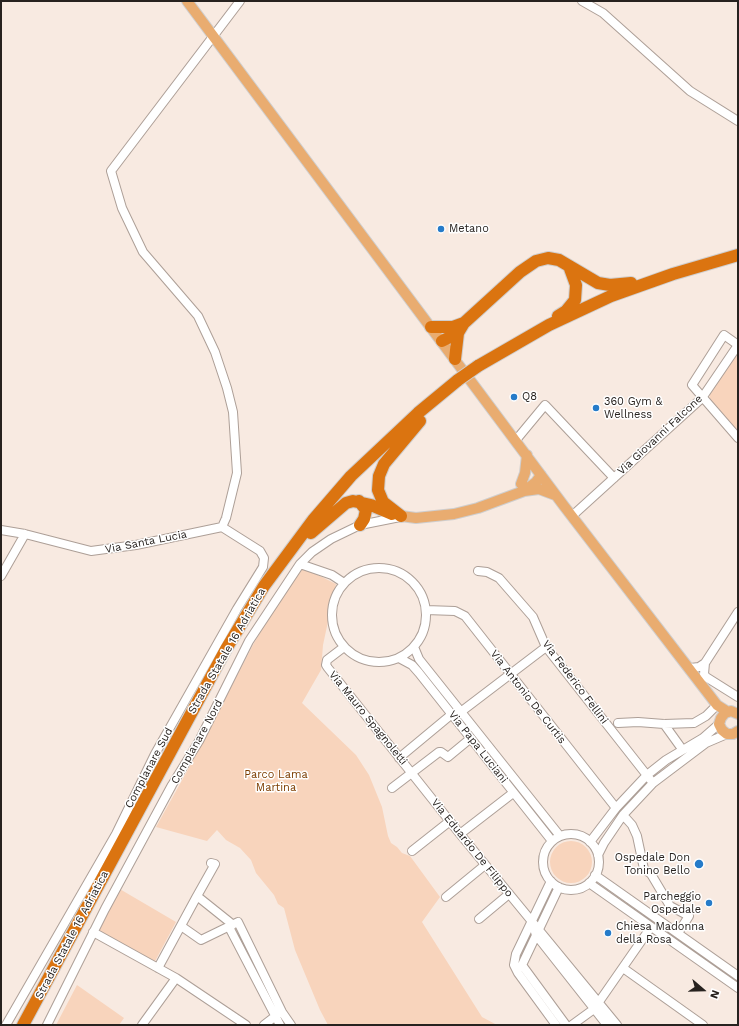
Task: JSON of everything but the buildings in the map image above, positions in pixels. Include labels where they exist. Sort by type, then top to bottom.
[{"type":"highway","name":"Strada Statale 16 Adriatica","points":[[23,1025],[216,667],[264,586],[313,520],[352,476],[413,418],[520,341],[583,308],[673,274],[738,255]]},
{"type":"highway","points":[[442,341],[520,272],[536,261],[548,258],[559,260],[598,283],[610,285],[623,285],[673,274]]},
{"type":"highway","name":"Strada Statale 16 Adriatica","points":[[480,369],[540,337],[602,308],[689,276],[738,262]]},
{"type":"highway","points":[[520,341],[566,311],[575,300],[576,285],[569,266]]},
{"type":"highway","points":[[431,327],[458,328]]},
{"type":"highway","points":[[455,358],[458,328]]},
{"type":"highway","name":"Strada Statale 16 Adriatica","points":[[29,1025],[241,638],[270,590],[311,533],[356,482],[460,383]]},
{"type":"highway","points":[[401,516],[383,502],[378,490],[379,476],[384,464],[420,421]]},
{"type":"highway","points":[[311,533],[346,503],[360,501],[389,514],[401,516]]},
{"type":"highway","points":[[360,501],[366,510],[364,519],[360,525]]},
{"type":"main road","points":[[187,1],[572,516],[690,668],[728,714],[722,730],[734,734]]},
{"type":"main road","points":[[522,488],[527,455]]},
{"type":"main road","points":[[401,516],[416,518],[454,514],[493,502],[522,488],[541,475]]},
{"type":"main road","points":[[522,488],[548,491],[557,496]]},
{"type":"street","points":[[222,527],[226,518],[237,473],[233,412],[228,388],[215,352],[198,316],[143,252],[122,208],[111,171],[212,35],[217,32],[240,1]]},
{"type":"street","points":[[582,1],[603,13],[690,91],[738,121]]},
{"type":"street","points":[[738,345],[724,335],[692,385],[738,438]]},
{"type":"street","name":"Via Giovanni Falcone","points":[[572,516],[702,398],[738,345]]},
{"type":"street","points":[[516,440],[545,406],[614,478]]},
{"type":"street","name":"Complanare Nord","points":[[47,1025],[93,932],[172,785],[199,741],[249,641],[300,564],[319,548],[360,525],[401,516]]},
{"type":"street","name":"Via Santa Lucia","points":[[1,530],[25,534],[91,551],[136,545],[222,527]]},
{"type":"street","name":"Complanare Sud","points":[[6,1025],[116,834],[155,754],[233,615],[263,566],[264,558],[260,551],[222,527]]},
{"type":"street","points":[[1,576],[25,534]]},
{"type":"street","points":[[300,564],[332,575],[344,583]]},
{"type":"street","points":[[370,568],[389,568],[415,583],[424,600],[426,610],[424,630],[414,647],[399,658],[382,662],[370,661],[358,657],[344,647],[335,633],[332,616],[335,598],[344,583],[360,572],[370,568]]},
{"type":"street","name":"Via Federico Fellini","points":[[478,571],[487,572],[499,578],[533,617],[546,647],[652,783]]},
{"type":"street","name":"Via Antonio De Curtis","points":[[426,610],[455,611],[464,616],[616,808]]},
{"type":"street","points":[[690,668],[699,667],[705,663],[738,612]]},
{"type":"street","name":"Via Mauro Spagnoletti","points":[[344,647],[330,657],[326,665],[412,774]]},
{"type":"street","name":"Via Papa Luciani","points":[[414,647],[420,658],[560,836]]},
{"type":"street","points":[[397,756],[452,714],[461,711],[546,647]]},
{"type":"street","name":"Via Papa Luciani","points":[[399,658],[412,666],[452,714],[552,841]]},
{"type":"street","points":[[705,663],[704,674],[711,681],[738,697]]},
{"type":"street","points":[[711,681],[711,688],[728,714]]},
{"type":"street","points":[[618,723],[638,722],[664,724],[694,722],[728,714]]},
{"type":"street","points":[[590,842],[616,808],[647,775],[682,749],[703,738],[728,714]]},
{"type":"street","points":[[664,724],[682,749]]},
{"type":"street","points":[[598,856],[590,842],[576,834],[560,836],[552,841],[543,857],[543,866],[551,881],[559,887],[575,889],[589,883],[598,869],[598,856],[604,843],[623,815],[652,783],[706,743],[734,734]]},
{"type":"street","points":[[392,788],[439,752],[448,757],[471,738]]},
{"type":"street","name":"Via Eduardo De Filippo","points":[[412,774],[532,922],[537,932]]},
{"type":"street","points":[[505,782],[513,776]]},
{"type":"street","points":[[460,834],[513,793]]},
{"type":"street","points":[[623,815],[632,825],[637,836],[644,869],[651,874],[670,906],[689,916],[677,945]]},
{"type":"street","points":[[412,851],[450,821]]},
{"type":"street","points":[[158,968],[215,864],[211,863]]},
{"type":"street","points":[[446,897],[486,865]]},
{"type":"street","points":[[595,875],[738,976]]},
{"type":"street","points":[[551,881],[516,954],[518,973],[556,1025]]},
{"type":"street","points":[[589,883],[738,988]]},
{"type":"street","points":[[518,965],[537,932],[559,887]]},
{"type":"street","points":[[479,919],[509,894]]},
{"type":"street","points":[[197,896],[235,923],[290,1025]]},
{"type":"street","points":[[181,926],[201,940],[235,923]]},
{"type":"street","points":[[235,923],[230,929],[280,1025]]},
{"type":"street","points":[[572,1025],[594,1008],[651,927]]},
{"type":"street","points":[[93,932],[176,978],[246,1025]]},
{"type":"street","points":[[537,932],[599,1001],[617,1025]]},
{"type":"street","points":[[537,932],[607,1025]]},
{"type":"street","points":[[715,971],[720,964]]},
{"type":"street","points":[[518,965],[566,1025]]},
{"type":"street","points":[[623,968],[703,1025]]},
{"type":"street","points":[[142,1025],[176,978]]},
{"type":"street","points":[[264,1025],[274,1016],[282,1012]]},
{"type":"green space","points":[[738,352],[737,432],[709,401],[710,394]]},
{"type":"green space","name":"Parco Lama Martina","points":[[302,567],[336,584],[323,645],[321,670],[302,703],[356,755],[369,775],[382,807],[388,836],[391,843],[402,853],[410,856],[440,897],[422,922],[482,1017],[497,1025],[328,1025],[320,1010],[295,950],[284,908],[278,904],[274,895],[256,873],[251,860],[240,848],[226,840],[217,830],[207,841],[156,827],[196,755],[254,643],[276,605]]},
{"type":"green space","points":[[571,841],[586,847],[592,862],[586,877],[571,883],[556,877],[550,862],[556,847]]},
{"type":"green space","points":[[118,888],[176,922],[153,965],[94,933]]},
{"type":"green space","points":[[77,985],[124,1018],[119,1025],[56,1025]]},
{"type":"place","name":"Metano","points":[[441,229]]},
{"type":"place","name":"Q8","points":[[514,397]]},
{"type":"place","name":"360 Gym & Wellness","points":[[596,408]]},
{"type":"place","name":"Ospedale Don Tonino Bello","points":[[699,864]]},
{"type":"place","name":"Parcheggio Ospedale","points":[[709,903]]},
{"type":"place","name":"Chiesa Madonna della Rosa","points":[[608,933]]}]
